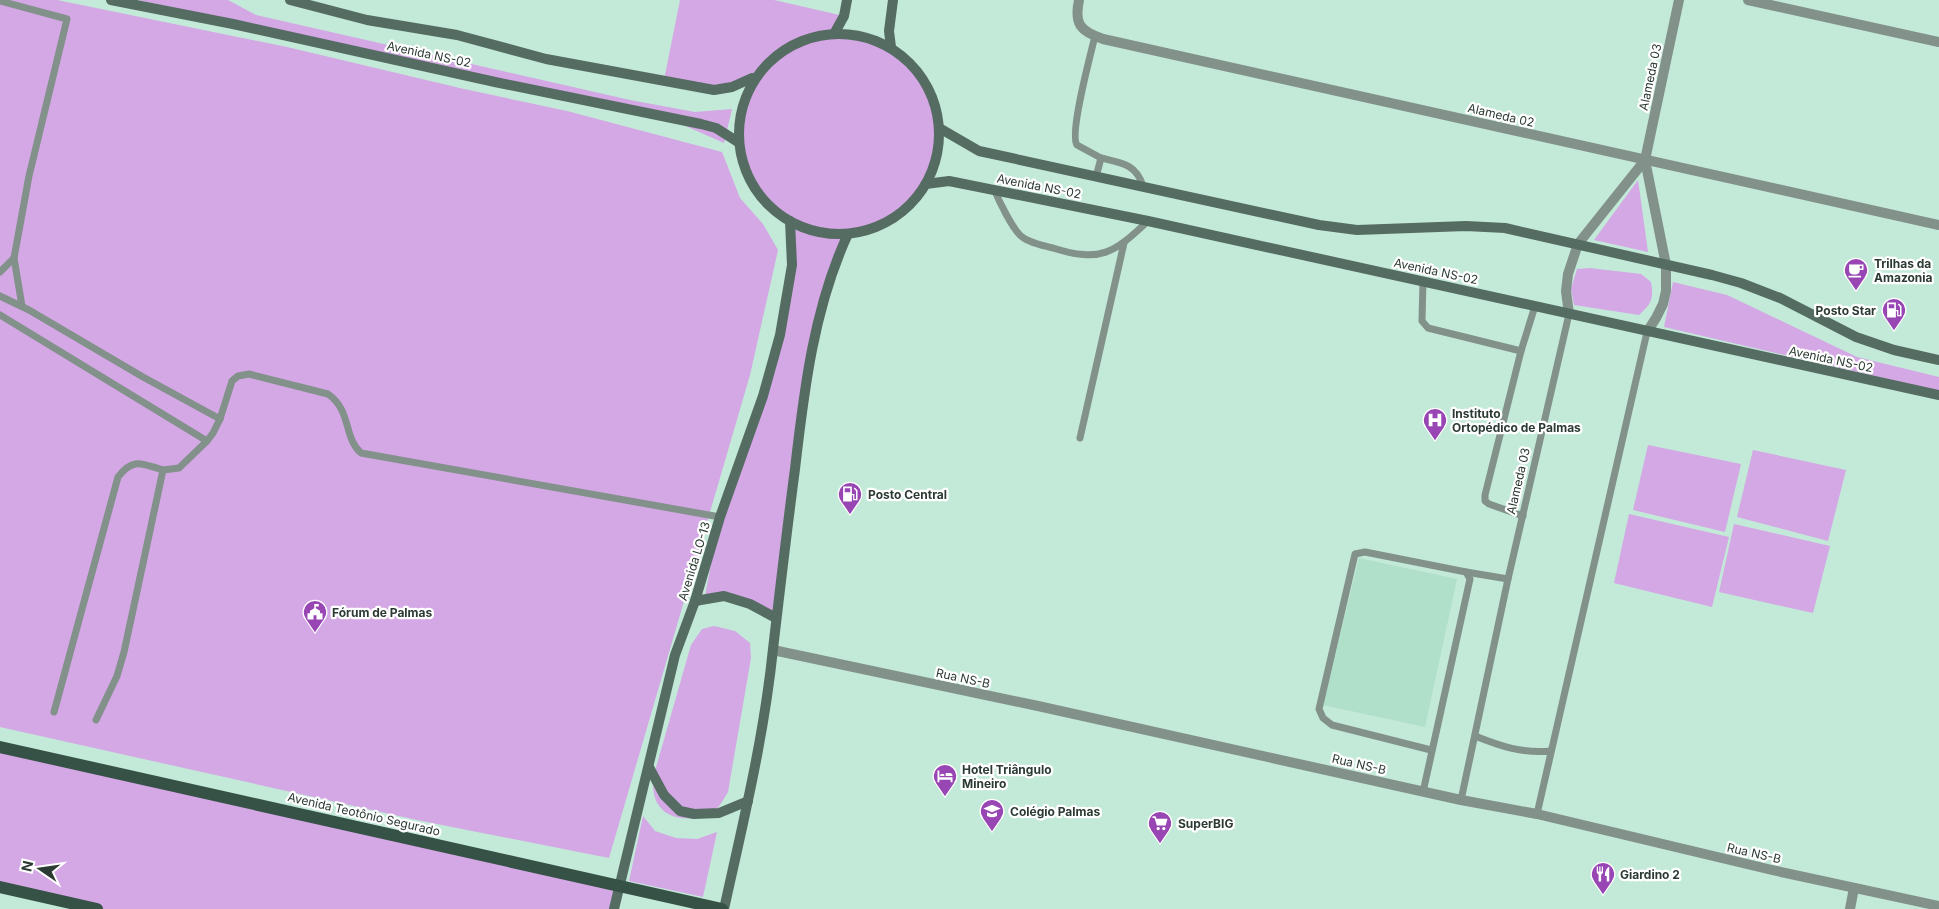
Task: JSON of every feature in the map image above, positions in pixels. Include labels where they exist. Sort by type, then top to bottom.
[{"type":"main road","name":"Avenida Teotônio Segurado","points":[[0,746],[723,909]]},
{"type":"main road","points":[[0,887],[97,909]]},
{"type":"street","name":"Avenida NS-02","points":[[111,0],[233,24],[495,82],[701,124],[716,128],[738,142]]},
{"type":"street","name":"Avenida NS-02","points":[[290,0],[368,20],[456,35],[546,59],[714,90],[732,87],[752,78]]},
{"type":"street","points":[[834,34],[844,16],[847,0]]},
{"type":"street","points":[[891,47],[889,31],[893,0]]},
{"type":"street","name":"Alameda 03","points":[[1647,332],[1663,304],[1666,291],[1666,264],[1646,160],[1680,0]]},
{"type":"street","points":[[1748,0],[1939,42]]},
{"type":"street","name":"Alameda 02","points":[[1078,4],[1076,18],[1080,27],[1095,36],[1939,225]]},
{"type":"street","points":[[834,34],[865,37],[891,47],[916,68],[924,80],[937,108],[941,129],[937,155],[926,184],[908,209],[893,220],[879,226],[848,234],[831,233],[790,221],[773,210],[753,185],[744,168],[738,142],[740,116],[744,96],[752,78],[778,57],[804,41],[834,34]]},
{"type":"street","name":"Avenida NS-02","points":[[941,129],[979,151],[1319,225],[1357,230],[1466,226],[1505,228],[1666,264],[1741,283],[1780,298],[1856,338],[1894,350],[1939,360]]},
{"type":"street","name":"Alameda 03","points":[[1569,314],[1566,291],[1568,274],[1578,244],[1646,160]]},
{"type":"street","name":"Avenida NS-02","points":[[926,184],[949,181],[1148,221],[1939,395]]},
{"type":"street","name":"Avenida LO-13","points":[[614,909],[675,655],[695,601],[720,517],[763,396],[780,335],[792,265],[790,221]]},
{"type":"street","points":[[723,909],[757,762],[773,650],[803,404],[826,289],[834,264],[848,234]]},
{"type":"street","points":[[695,601],[724,596],[750,604],[776,618]]},
{"type":"street","name":"Rua NS-B","points":[[773,650],[1058,710],[1423,792],[1537,814],[1939,906]]},
{"type":"street","points":[[649,767],[664,796],[680,811],[694,814],[719,814],[748,801]]},
{"type":"street","points":[[1850,909],[1854,888]]},
{"type":"lane","points":[[0,1],[67,18],[29,176],[14,258],[22,306]]},
{"type":"lane","points":[[1095,36],[1078,110],[1074,138],[1077,145],[1101,158],[1133,167],[1140,175],[1144,186]]},
{"type":"lane","points":[[1096,177],[1101,158]]},
{"type":"lane","points":[[994,189],[1019,234],[1026,240],[1065,252],[1089,256],[1109,252],[1124,243],[1148,221]]},
{"type":"lane","points":[[1080,438],[1124,243]]},
{"type":"lane","points":[[0,272],[14,258]]},
{"type":"lane","points":[[1423,282],[1422,321],[1428,328],[1521,351]]},
{"type":"lane","points":[[0,296],[22,306],[142,377],[220,419]]},
{"type":"lane","points":[[1523,516],[1489,504],[1486,501],[1485,495],[1521,351],[1535,306]]},
{"type":"lane","name":"Alameda 03","points":[[1461,800],[1508,579],[1569,314]]},
{"type":"lane","points":[[0,315],[207,441]]},
{"type":"lane","name":"Alameda 03","points":[[1537,814],[1647,332]]},
{"type":"lane","points":[[54,712],[118,477],[125,467],[135,463],[163,470],[179,468],[213,434],[220,419],[232,381],[238,376],[249,374],[328,394],[337,400],[346,418],[354,446],[361,453],[720,517]]},
{"type":"lane","points":[[96,720],[116,676],[124,652],[163,470]]},
{"type":"lane","points":[[1431,750],[1332,726],[1323,718],[1319,709],[1355,554],[1365,552],[1508,579]]},
{"type":"lane","points":[[1423,792],[1470,579],[1466,572]]},
{"type":"lane","points":[[1475,736],[1518,751],[1534,753],[1551,751]]},
{"type":"shaded area","points":[[0,0],[57,0],[287,47],[464,89],[567,111],[722,152],[740,198],[763,224],[778,250],[750,375],[609,858],[417,820],[0,727]]},
{"type":"shaded area","points":[[138,0],[228,0],[256,15],[630,100],[695,112],[732,109],[724,143],[679,123]]},
{"type":"shaded area","points":[[680,0],[774,0],[844,16],[835,34],[865,37],[916,68],[937,108],[941,129],[926,184],[879,226],[848,234],[823,303],[776,618],[738,600],[704,601],[720,517],[775,371],[794,274],[790,221],[753,185],[738,142],[752,78],[732,87],[664,80]]},
{"type":"shaded area","points":[[1638,180],[1648,252],[1594,240]]},
{"type":"shaded area","points":[[1590,268],[1641,274],[1651,282],[1651,301],[1639,315],[1574,305],[1571,289],[1577,269]]},
{"type":"shaded area","points":[[1673,282],[1727,295],[1857,357],[1939,377],[1939,391],[1664,327]]},
{"type":"shaded area","points":[[1648,445],[1741,464],[1725,532],[1633,510]]},
{"type":"shaded area","points":[[1753,450],[1846,470],[1828,541],[1737,517]]},
{"type":"shaded area","points":[[1629,514],[1729,537],[1712,607],[1614,583]]},
{"type":"shaded area","points":[[1734,524],[1830,546],[1813,613],[1719,592]]},
{"type":"shaded area","points":[[1359,558],[1457,579],[1425,727],[1323,705]]},
{"type":"shaded area","points":[[714,626],[735,631],[750,643],[751,658],[728,792],[714,811],[702,817],[678,817],[665,812],[656,801],[653,778],[691,645],[702,629]]},
{"type":"shaded area","points":[[0,747],[620,885],[612,909],[103,909],[0,886]]},
{"type":"shaded area","points":[[643,816],[655,831],[676,838],[697,839],[717,832],[703,897],[629,881]]},
{"type":"place","name":"Trilhas da Amazonia","points":[[1856,291]]},
{"type":"place","name":"Posto Star","points":[[1894,331]]},
{"type":"place","name":"Instituto Ortopédico de Palmas","points":[[1435,441]]},
{"type":"place","name":"Posto Central","points":[[850,515]]},
{"type":"place","name":"Fórum de Palmas","points":[[315,633]]},
{"type":"place","name":"Hotel Triângulo Mineiro","points":[[945,797]]},
{"type":"place","name":"Colégio Palmas","points":[[992,832]]},
{"type":"place","name":"SuperBIG","points":[[1160,844]]},
{"type":"place","name":"Giardino 2","points":[[1603,895]]}]
